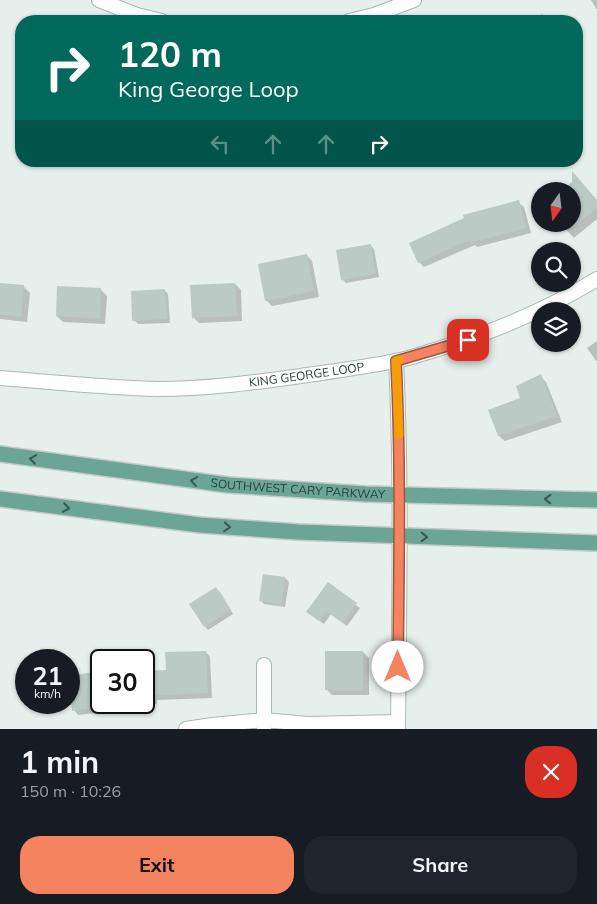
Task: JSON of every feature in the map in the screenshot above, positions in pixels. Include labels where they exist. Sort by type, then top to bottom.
[{"type":"main road","name":"SOUTHWEST CARY PARKWAY","points":[[0,454],[228,486],[399,495],[597,500]]},
{"type":"main road","points":[[0,499],[200,525],[298,532],[597,544]]},
{"type":"street","points":[[98,0],[137,15]]},
{"type":"street","points":[[374,15],[414,0]]},
{"type":"street","name":"KING GEORGE LOOP","points":[[0,378],[116,388],[182,388],[251,383],[351,369],[396,361],[468,340],[572,294],[597,279]]},
{"type":"street","points":[[186,729],[212,725],[307,724],[398,726],[399,417],[396,361]]},
{"type":"street","points":[[264,665],[264,725]]},
{"type":"building","points":[[572,171],[597,200],[597,208],[581,221],[581,182],[572,182]]},
{"type":"building","points":[[519,200],[526,228],[471,243],[470,240],[418,263],[409,243],[464,218],[463,215]]},
{"type":"building","points":[[371,244],[376,274],[341,280],[336,250]]},
{"type":"building","points":[[307,254],[314,291],[265,301],[258,264]]},
{"type":"building","points":[[0,283],[24,285],[21,317],[0,314]]},
{"type":"building","points":[[235,283],[237,316],[192,318],[190,285]]},
{"type":"building","points":[[57,286],[101,288],[100,319],[56,316]]},
{"type":"building","points":[[165,289],[167,319],[132,321],[131,291]]},
{"type":"building","points":[[541,374],[557,416],[498,436],[488,410],[520,398],[516,386]]},
{"type":"building","points":[[263,574],[285,577],[282,604],[259,601]]},
{"type":"building","points":[[328,582],[357,603],[343,623],[326,611],[319,621],[306,612]]},
{"type":"building","points":[[216,587],[231,610],[204,627],[189,604]]},
{"type":"building","points":[[206,651],[208,693],[155,695],[155,670],[166,670],[165,652]]},
{"type":"building","points":[[325,651],[363,651],[363,690],[325,690]]},
{"type":"building","points":[[90,673],[90,709],[80,710],[80,674]]},
{"type":"slow traffic","points":[[399,360],[396,361],[399,435]]},
{"type":"route","points":[[398,667],[399,417],[396,361],[468,340]]}]
